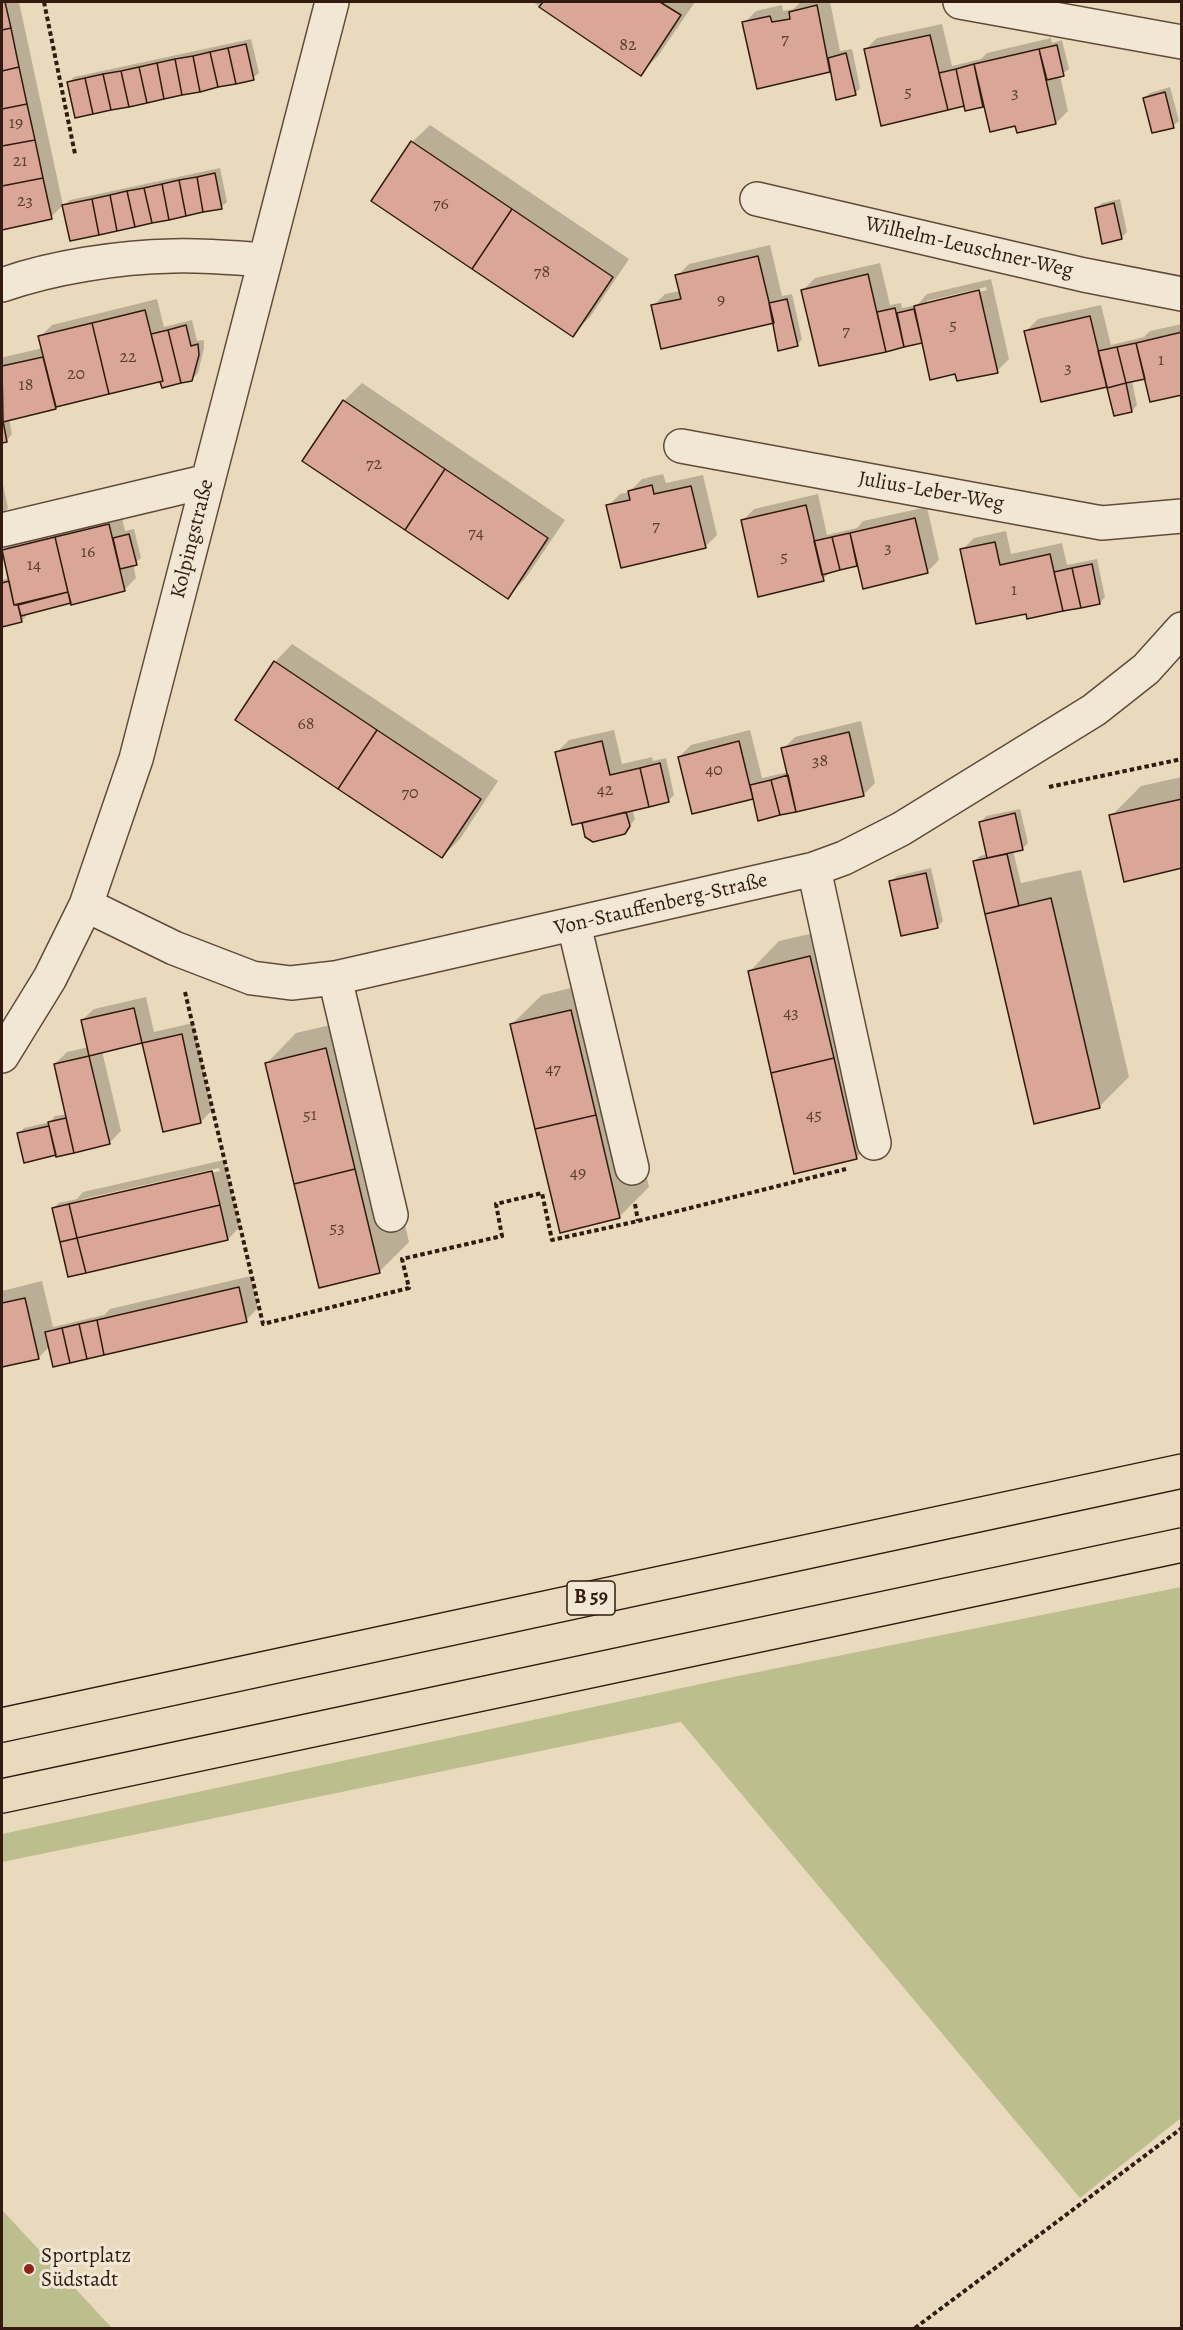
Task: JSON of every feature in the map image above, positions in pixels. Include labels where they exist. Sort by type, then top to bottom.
[{"type":"highway","name":"B 59","points":[[2,1725],[1182,1471]]},
{"type":"highway","points":[[2,1796],[1182,1545]]},
{"type":"street","name":"Kolpingstraße","points":[[2,1056],[50,978],[86,904],[136,759],[332,2]]},
{"type":"street","points":[[960,2],[1182,42]]},
{"type":"street","name":"Wilhelm-Leuschner-Weg","points":[[757,199],[1084,275],[1182,294]]},
{"type":"street","points":[[2,285],[57,270],[143,258],[174,256],[266,260]]},
{"type":"street","name":"Julius-Leber-Weg","points":[[681,446],[1102,523],[1182,516]]},
{"type":"street","points":[[2,530],[208,481]]},
{"type":"street","name":"Von-Stauffenberg-Straße","points":[[86,904],[174,948],[232,971],[261,980],[291,983],[335,978],[814,869],[844,858],[911,824],[1094,710],[1146,669],[1182,629]]},
{"type":"street","points":[[814,869],[874,1143]]},
{"type":"street","points":[[574,925],[632,1168]]},
{"type":"street","points":[[335,978],[391,1215]]},
{"type":"path","points":[[44,2],[75,154]]},
{"type":"path","points":[[1049,788],[1182,759]]},
{"type":"path","points":[[174,948],[262,1324],[409,1288],[402,1259],[502,1236],[496,1204],[542,1193],[552,1240],[878,1162],[874,1143]]},
{"type":"path","points":[[915,2328],[1182,2128]]},
{"type":"green space","points":[[1181,1587],[1181,2118],[1080,2198],[681,1722],[2,1862],[2,1834],[733,1677]]},
{"type":"green space","name":"Sportplatz Südstadt","points":[[2,2210],[112,2328],[2,2328]]},
{"type":"building","points":[[2,2],[5,2],[11,28],[2,30]]},
{"type":"building","points":[[543,2],[660,2],[681,15],[641,76],[539,7]]},
{"type":"building","points":[[817,5],[830,72],[757,89],[742,22],[770,16],[772,22],[790,19],[789,12]]},
{"type":"building","points":[[11,28],[19,67],[2,71],[2,30]]},
{"type":"building","points":[[930,35],[948,110],[881,126],[864,49]]},
{"type":"building","points":[[246,44],[254,80],[236,84],[228,48]]},
{"type":"building","points":[[1057,45],[1064,76],[1047,80],[1039,49]]},
{"type":"building","points":[[228,48],[236,84],[218,87],[210,52]]},
{"type":"building","points":[[1039,49],[1056,124],[1017,133],[1015,126],[990,132],[974,64]]},
{"type":"building","points":[[210,52],[218,87],[200,92],[193,56]]},
{"type":"building","points":[[846,53],[856,95],[836,100],[828,58]]},
{"type":"building","points":[[193,56],[200,92],[182,95],[175,59]]},
{"type":"building","points":[[175,59],[182,95],[164,99],[157,63]]},
{"type":"building","points":[[157,63],[164,99],[147,103],[139,67]]},
{"type":"building","points":[[974,64],[983,107],[965,111],[956,69]]},
{"type":"building","points":[[19,67],[27,104],[2,109],[2,71]]},
{"type":"building","points":[[139,67],[147,103],[129,107],[121,71]]},
{"type":"building","points":[[956,69],[964,106],[948,110],[939,73]]},
{"type":"building","points":[[121,71],[129,107],[111,110],[103,74]]},
{"type":"building","points":[[103,74],[111,110],[93,114],[85,78]]},
{"type":"building","points":[[85,78],[93,114],[75,118],[67,82]]},
{"type":"building","points":[[1165,92],[1174,128],[1152,133],[1143,98]]},
{"type":"building","points":[[27,104],[35,140],[2,146],[2,109]]},
{"type":"building","points":[[35,140],[43,178],[2,186],[2,146]]},
{"type":"building","points":[[411,141],[512,209],[472,269],[371,201]]},
{"type":"building","points":[[215,173],[222,209],[203,212],[197,177]]},
{"type":"building","points":[[197,177],[203,212],[186,216],[179,180]]},
{"type":"building","points":[[43,178],[52,219],[2,230],[2,186]]},
{"type":"building","points":[[179,180],[186,216],[169,220],[162,184]]},
{"type":"building","points":[[162,184],[169,220],[152,223],[144,188]]},
{"type":"building","points":[[144,188],[152,223],[135,227],[127,191]]},
{"type":"building","points":[[127,191],[135,227],[117,231],[110,195]]},
{"type":"building","points":[[110,195],[117,231],[99,235],[92,199]]},
{"type":"building","points":[[92,199],[99,235],[70,241],[62,205]]},
{"type":"building","points":[[1114,203],[1122,239],[1102,244],[1095,208]]},
{"type":"building","points":[[512,209],[613,277],[573,337],[472,269]]},
{"type":"building","points":[[758,256],[774,323],[661,349],[651,305],[681,299],[675,275]]},
{"type":"building","points":[[868,274],[886,352],[819,366],[801,290]]},
{"type":"building","points":[[979,290],[998,373],[957,381],[955,374],[930,380],[914,306]]},
{"type":"building","points":[[787,299],[798,346],[778,351],[769,303]]},
{"type":"building","points":[[895,308],[904,347],[886,352],[877,312]]},
{"type":"building","points":[[914,309],[922,343],[904,347],[897,313]]},
{"type":"building","points":[[145,310],[163,381],[109,394],[92,323]]},
{"type":"building","points":[[1090,316],[1107,387],[1041,402],[1024,331]]},
{"type":"building","points":[[92,323],[109,394],[56,407],[38,336]]},
{"type":"building","points":[[186,325],[191,346],[198,344],[199,355],[192,381],[181,383],[168,330]]},
{"type":"building","points":[[168,330],[181,383],[162,388],[160,382],[163,381],[151,334]]},
{"type":"building","points":[[1182,332],[1182,395],[1150,402],[1136,343]]},
{"type":"building","points":[[1136,343],[1145,379],[1126,383],[1117,347]]},
{"type":"building","points":[[1117,347],[1126,383],[1107,388],[1098,351]]},
{"type":"building","points":[[43,357],[56,409],[3,422],[2,366]]},
{"type":"building","points":[[1126,383],[1132,412],[1114,416],[1107,388]]},
{"type":"building","points":[[343,400],[445,469],[405,530],[302,461]]},
{"type":"building","points":[[2,416],[7,442],[2,443]]},
{"type":"building","points":[[445,469],[548,538],[508,599],[405,530]]},
{"type":"building","points":[[652,485],[654,494],[691,486],[706,548],[621,568],[606,505],[630,500],[628,491]]},
{"type":"building","points":[[806,505],[824,581],[758,597],[741,520]]},
{"type":"building","points":[[915,518],[928,573],[863,589],[850,533]]},
{"type":"building","points":[[109,524],[125,591],[71,605],[55,537]]},
{"type":"building","points":[[850,533],[857,566],[840,570],[832,537]]},
{"type":"building","points":[[129,534],[137,565],[120,569],[113,538]]},
{"type":"building","points":[[55,537],[68,592],[14,605],[2,550]]},
{"type":"building","points":[[832,537],[840,570],[822,575],[814,541]]},
{"type":"building","points":[[995,542],[1000,565],[1050,554],[1063,611],[1027,619],[1026,614],[976,624],[960,549]]},
{"type":"building","points":[[1092,564],[1100,604],[1081,608],[1072,568]]},
{"type":"building","points":[[1072,568],[1081,608],[1063,611],[1054,572]]},
{"type":"building","points":[[9,581],[14,605],[18,605],[22,622],[2,627],[2,583]]},
{"type":"building","points":[[68,592],[71,603],[21,616],[18,605]]},
{"type":"building","points":[[274,661],[377,730],[338,789],[235,720]]},
{"type":"building","points":[[377,730],[481,799],[442,858],[338,789]]},
{"type":"building","points":[[849,732],[864,796],[796,812],[781,748]]},
{"type":"building","points":[[602,741],[610,775],[640,768],[649,807],[572,825],[555,752]]},
{"type":"building","points":[[739,741],[753,799],[692,814],[678,757]]},
{"type":"building","points":[[660,763],[669,802],[649,807],[640,768]]},
{"type":"building","points":[[788,775],[796,812],[780,815],[771,780]]},
{"type":"building","points":[[771,780],[780,815],[758,821],[750,785]]},
{"type":"building","points":[[1182,799],[1182,868],[1124,882],[1109,815]]},
{"type":"building","points":[[626,812],[630,826],[625,834],[593,842],[585,837],[582,823]]},
{"type":"building","points":[[1015,813],[1023,850],[987,858],[979,822]]},
{"type":"building","points":[[1007,854],[1019,906],[985,914],[973,861]]},
{"type":"building","points":[[926,873],[938,928],[901,936],[889,881]]},
{"type":"building","points":[[1051,898],[1100,1108],[1034,1124],[985,914]]},
{"type":"building","points":[[810,956],[834,1058],[771,1073],[748,971]]},
{"type":"building","points":[[134,1008],[142,1043],[89,1056],[81,1020]]},
{"type":"building","points":[[571,1010],[596,1115],[535,1129],[510,1024]]},
{"type":"building","points":[[182,1034],[201,1123],[163,1132],[142,1043]]},
{"type":"building","points":[[326,1048],[355,1169],[294,1184],[265,1063]]},
{"type":"building","points":[[89,1056],[110,1144],[74,1153],[54,1064]]},
{"type":"building","points":[[834,1058],[857,1159],[794,1174],[771,1073]]},
{"type":"building","points":[[596,1115],[620,1218],[560,1233],[535,1129]]},
{"type":"building","points":[[66,1118],[74,1153],[56,1157],[48,1122]]},
{"type":"building","points":[[49,1126],[56,1155],[24,1163],[17,1133]]},
{"type":"building","points":[[355,1169],[380,1273],[319,1288],[294,1184]]},
{"type":"building","points":[[212,1171],[220,1205],[77,1238],[69,1204]]},
{"type":"building","points":[[69,1204],[77,1238],[60,1242],[52,1208]]},
{"type":"building","points":[[220,1205],[228,1240],[86,1273],[77,1238]]},
{"type":"building","points":[[77,1238],[86,1273],[68,1277],[60,1242]]},
{"type":"building","points":[[239,1287],[247,1322],[104,1355],[97,1320]]},
{"type":"building","points":[[25,1298],[39,1359],[2,1367],[2,1303]]},
{"type":"building","points":[[97,1320],[104,1355],[87,1359],[79,1324]]},
{"type":"building","points":[[79,1324],[87,1359],[70,1363],[62,1328]]},
{"type":"building","points":[[62,1328],[70,1363],[53,1367],[45,1332]]},
{"type":"place","name":"Sportplatz Südstadt","points":[[29,2269]]}]
